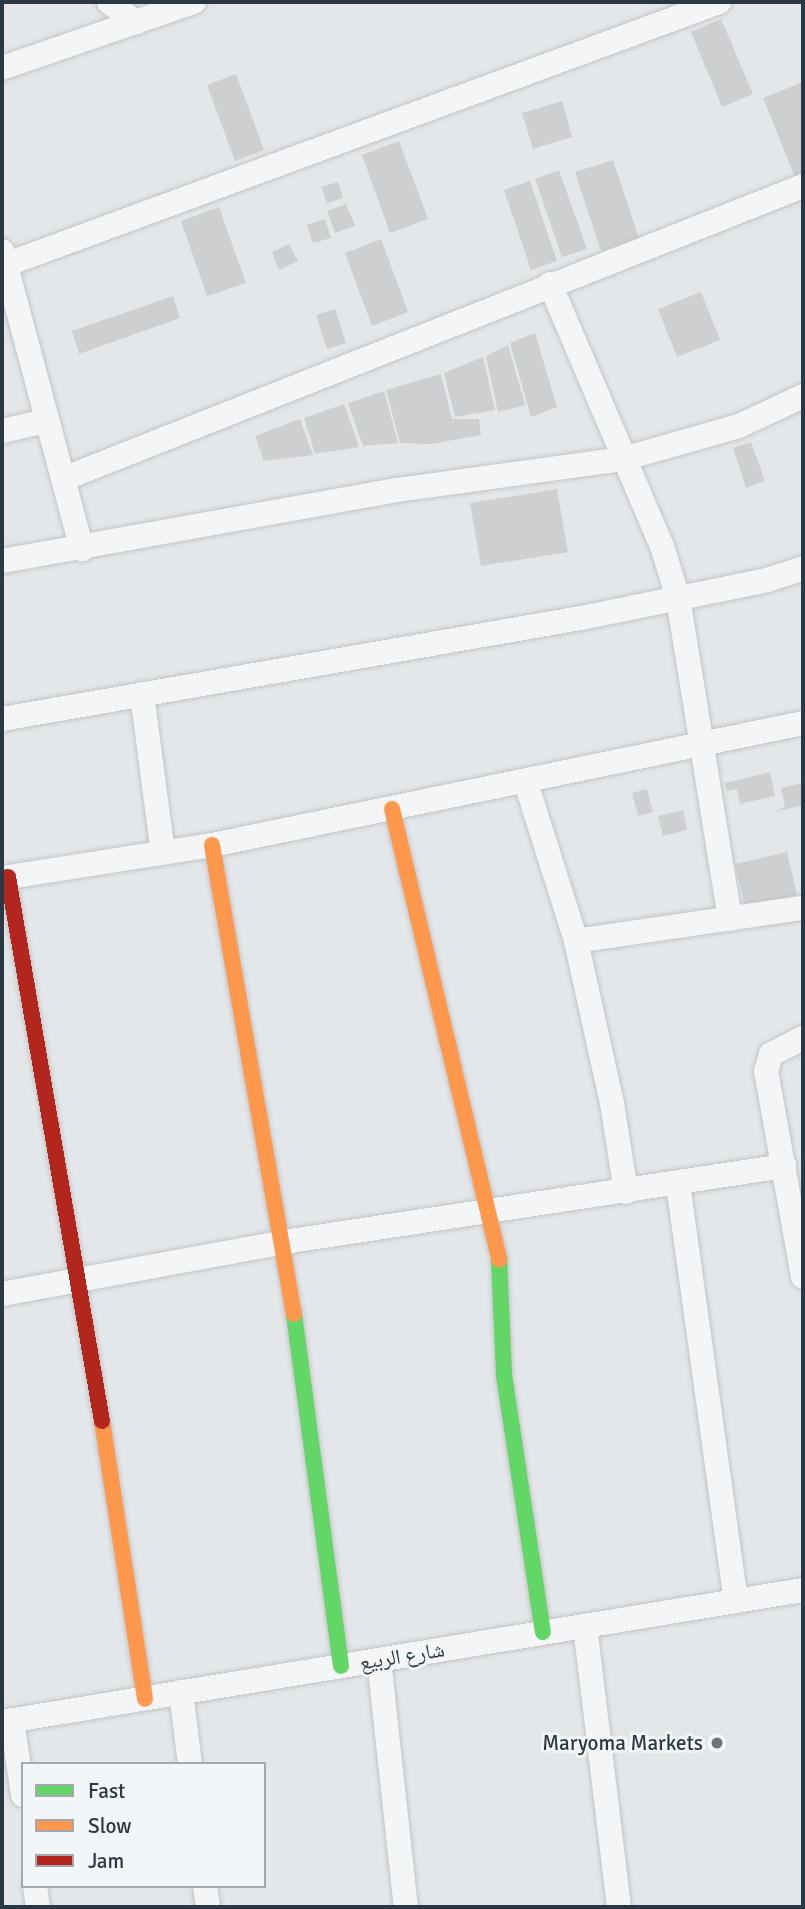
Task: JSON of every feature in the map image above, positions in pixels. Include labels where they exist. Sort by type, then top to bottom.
[{"type":"street","points":[[109,2],[136,22]]},
{"type":"street","points":[[2,68],[194,2]]},
{"type":"street","points":[[82,549],[3,261],[719,2]]},
{"type":"street","points":[[63,479],[803,186]]},
{"type":"street","points":[[550,284],[662,546],[678,598],[704,745],[730,919]]},
{"type":"street","points":[[2,561],[82,549],[397,490],[623,458],[739,426],[803,396]]},
{"type":"street","points":[[2,431],[46,421]]},
{"type":"street","points":[[2,719],[678,598],[768,580],[803,568]]},
{"type":"street","points":[[142,694],[163,853]]},
{"type":"street","points":[[145,1699],[81,1281],[5,877],[212,845],[526,783],[803,723]]},
{"type":"street","points":[[526,783],[576,941],[612,1103],[626,1192]]},
{"type":"street","points":[[392,809],[499,1258],[504,1375],[543,1633]]},
{"type":"street","points":[[212,845],[284,1242],[341,1666]]},
{"type":"street","points":[[576,941],[803,908]]},
{"type":"street","points":[[803,1038],[771,1054],[766,1071],[803,1277]]},
{"type":"street","points":[[2,1294],[284,1242],[784,1166]]},
{"type":"street","points":[[678,1184],[736,1601]]},
{"type":"street","name":"شارع الربيع","points":[[7,1721],[803,1590]]},
{"type":"street","points":[[584,1626],[619,1907]]},
{"type":"street","points":[[379,1660],[406,1907]]},
{"type":"street","points":[[181,1692],[190,1762]]},
{"type":"street","points":[[7,1721],[21,1786]]},
{"type":"street","points":[[35,1888],[38,1907]]},
{"type":"street","points":[[205,1888],[208,1907]]},
{"type":"building","points":[[721,19],[753,94],[722,107],[691,32]]},
{"type":"building","points":[[236,74],[264,150],[235,161],[207,85]]},
{"type":"building","points":[[803,82],[803,176],[796,180],[763,98]]},
{"type":"building","points":[[562,101],[572,137],[533,149],[522,113]]},
{"type":"building","points":[[399,141],[428,219],[390,233],[362,155]]},
{"type":"building","points":[[613,160],[639,238],[601,251],[575,172]]},
{"type":"building","points":[[559,170],[587,249],[562,257],[535,179]]},
{"type":"building","points":[[530,181],[557,261],[531,270],[504,190]]},
{"type":"building","points":[[338,182],[343,198],[327,203],[321,187]]},
{"type":"building","points":[[346,204],[355,226],[335,233],[327,211]]},
{"type":"building","points":[[219,207],[246,283],[207,296],[181,221]]},
{"type":"building","points":[[325,219],[331,238],[313,243],[307,225]]},
{"type":"building","points":[[381,239],[408,312],[372,326],[345,253]]},
{"type":"building","points":[[289,244],[298,261],[279,270],[272,252]]},
{"type":"building","points":[[701,292],[720,340],[677,357],[658,309]]},
{"type":"building","points":[[173,296],[180,318],[79,354],[72,331]]},
{"type":"building","points":[[335,309],[346,343],[327,349],[316,315]]},
{"type":"building","points":[[535,333],[557,407],[531,417],[510,343]]},
{"type":"building","points":[[508,345],[525,405],[498,412],[486,356]]},
{"type":"building","points":[[483,357],[495,410],[455,417],[444,373]]},
{"type":"building","points":[[441,374],[452,419],[479,419],[481,435],[431,444],[400,443],[386,390]]},
{"type":"building","points":[[384,391],[398,443],[363,446],[348,403]]},
{"type":"building","points":[[344,404],[359,447],[315,454],[304,418]]},
{"type":"building","points":[[300,419],[313,455],[264,461],[255,436]]},
{"type":"building","points":[[751,442],[765,481],[746,488],[733,448]]},
{"type":"building","points":[[557,489],[568,552],[481,566],[470,503]]},
{"type":"building","points":[[770,772],[775,796],[740,804],[737,789],[727,791],[725,783]]},
{"type":"building","points":[[803,783],[803,805],[775,812],[785,806],[781,788]]},
{"type":"building","points":[[647,789],[653,812],[638,816],[632,793]]},
{"type":"building","points":[[683,810],[687,830],[663,836],[658,816]]},
{"type":"building","points":[[787,852],[797,895],[745,907],[735,864]]},
{"type":"traffic: fast","points":[[499,1259],[504,1375],[543,1632]]},
{"type":"traffic: fast","points":[[294,1314],[341,1666]]},
{"type":"traffic: slow","points":[[392,809],[499,1259]]},
{"type":"traffic: slow","points":[[212,845],[294,1314]]},
{"type":"traffic: slow","points":[[102,1421],[145,1699]]},
{"type":"traffic: jam","points":[[8,877],[102,1421]]},
{"type":"place","name":"Maryoma Markets","points":[[717,1743]]}]
